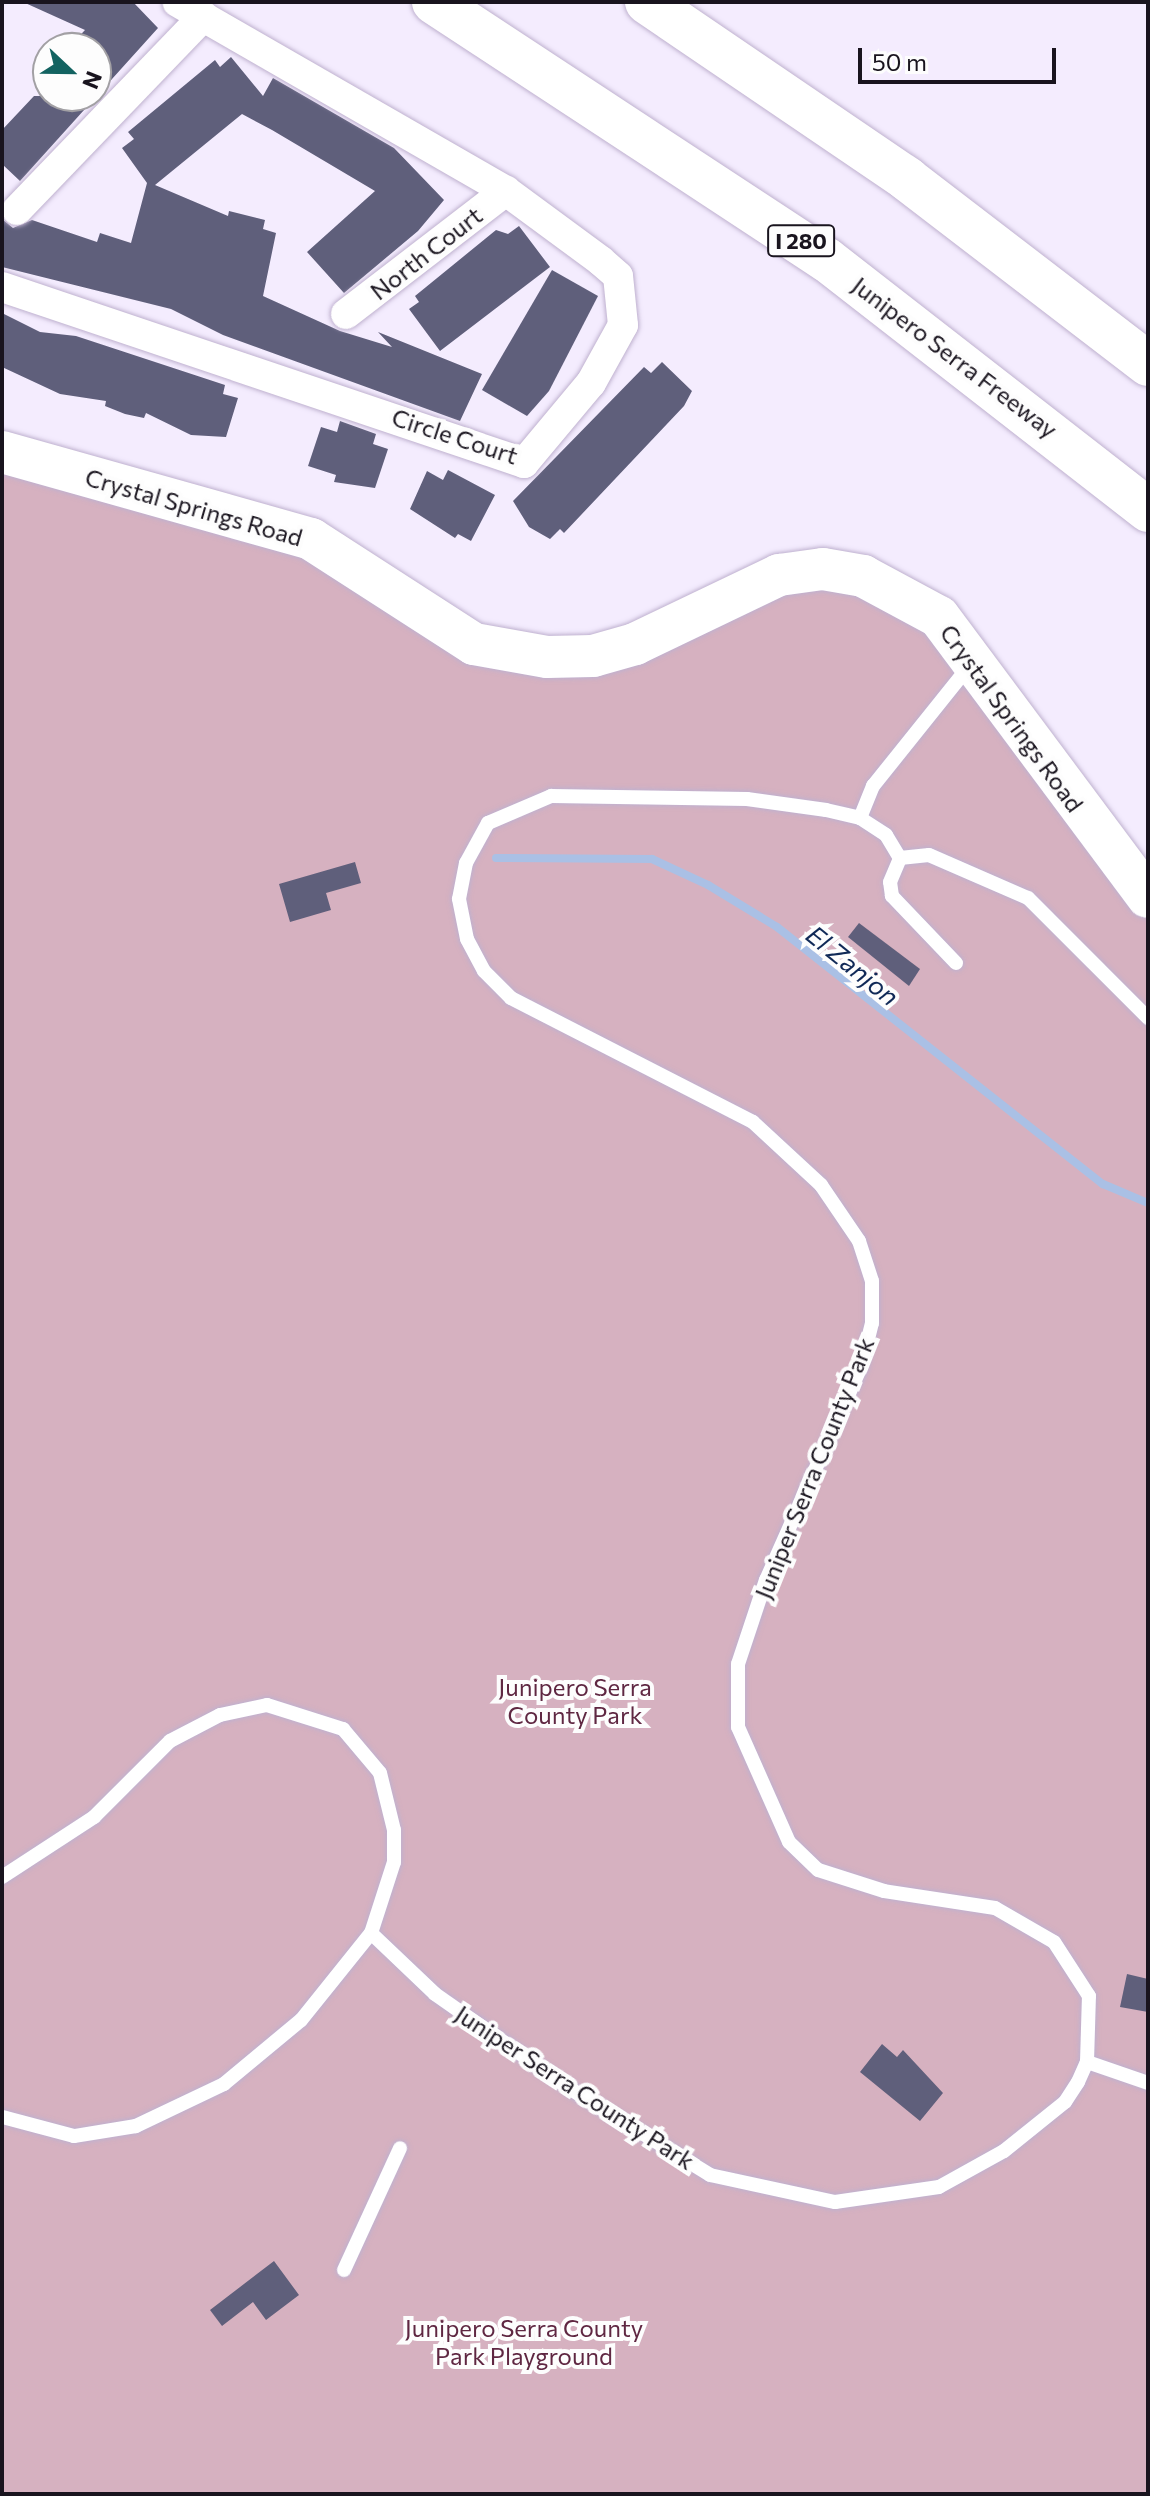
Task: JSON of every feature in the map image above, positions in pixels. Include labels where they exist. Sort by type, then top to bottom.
[{"type":"highway","name":"Junipero Serra Freeway","points":[[434,2],[634,127],[827,260],[1148,510]]},
{"type":"highway","points":[[647,2],[907,179],[1148,364]]},
{"type":"street","name":"Circle Court","points":[[2,287],[524,463],[591,383],[623,325],[625,298],[618,276],[506,191],[177,2]]},
{"type":"street","points":[[17,210],[204,16]]},
{"type":"street","name":"North Court","points":[[346,314],[506,191]]},
{"type":"street","name":"Crystal Springs Road","points":[[2,452],[311,539],[474,644],[547,657],[593,656],[635,644],[740,589],[823,569],[901,592],[939,617],[975,660],[1097,835],[1148,897]]},
{"type":"lane","points":[[860,818],[873,786],[975,660]]},
{"type":"lane","name":"Juniper Serra County Park","points":[[371,1933],[435,1994],[572,2090],[710,2175],[835,2202],[939,2187],[1004,2151],[1065,2102],[1087,2062],[1089,1996],[1054,1942],[995,1908],[884,1891],[818,1870],[789,1842],[738,1727],[738,1664],[766,1580],[861,1367],[872,1323],[872,1281],[859,1241],[821,1185],[753,1122],[511,998],[484,971],[467,939],[459,899],[466,863],[488,823],[551,796],[747,799],[860,818],[886,835],[900,858]]},
{"type":"lane","points":[[956,963],[892,896],[890,882],[900,858],[929,855],[1028,898],[1148,1018]]},
{"type":"lane","points":[[2,1877],[94,1817],[170,1741],[220,1715],[267,1705],[343,1729],[380,1773],[394,1830],[394,1862],[371,1933],[301,2020],[200,2098],[136,2126],[74,2136],[2,2117]]},
{"type":"lane","points":[[1087,2062],[1148,2083]]},
{"type":"lane","points":[[344,2270],[400,2148]]},
{"type":"green space","name":"Junipero Serra County Park","points":[[2,464],[273,535],[515,661],[826,582],[916,613],[1148,907],[1148,2494],[2,2494]]},
{"type":"building","points":[[23,2],[133,2],[158,28],[112,79],[112,32],[83,32],[85,30]]},
{"type":"building","points":[[231,57],[263,96],[273,78],[394,148],[444,200],[418,231],[344,293],[307,252],[375,191],[272,130],[242,114],[155,185],[228,216],[229,211],[265,220],[263,229],[276,233],[263,296],[340,331],[392,347],[378,332],[482,374],[460,421],[223,335],[171,309],[2,267],[2,219],[13,228],[32,220],[97,242],[100,233],[131,243],[147,183],[122,148],[134,139],[128,132],[215,60],[220,67]]},
{"type":"building","points":[[32,98],[32,112],[82,112],[20,181],[2,164],[2,130]]},
{"type":"building","points":[[519,226],[550,267],[440,351],[409,309],[419,302],[415,296],[496,230],[508,234]]},
{"type":"building","points":[[552,270],[598,296],[549,391],[527,416],[482,390]]},
{"type":"building","points":[[2,313],[40,332],[76,336],[225,385],[223,394],[238,398],[226,437],[191,435],[146,413],[144,418],[125,414],[105,406],[106,401],[60,394],[2,367]]},
{"type":"building","points":[[662,362],[692,391],[684,406],[564,533],[560,529],[550,539],[529,527],[513,501],[644,367],[651,373]]},
{"type":"building","points":[[340,421],[376,434],[373,444],[388,449],[375,488],[334,482],[336,475],[308,466],[321,427],[337,432]]},
{"type":"building","points":[[448,470],[495,495],[471,541],[458,534],[455,538],[410,509],[427,471],[443,480]]},
{"type":"building","points":[[355,862],[361,883],[326,893],[331,910],[290,922],[279,884]]},
{"type":"building","points":[[859,923],[920,969],[909,986],[848,937]]},
{"type":"building","points":[[1127,1974],[1148,1979],[1148,2012],[1120,2007]]},
{"type":"building","points":[[882,2044],[897,2057],[903,2050],[943,2093],[920,2121],[860,2072]]},
{"type":"building","points":[[274,2261],[299,2295],[266,2320],[253,2302],[222,2326],[210,2310]]},
{"type":"waterway","name":"El Zanjon","points":[[496,858],[652,859],[708,885],[777,927],[1103,1184],[1148,1203]]},
{"type":"park label","name":"Junipero Serra County Park Playground","points":[[524,2342]]}]
